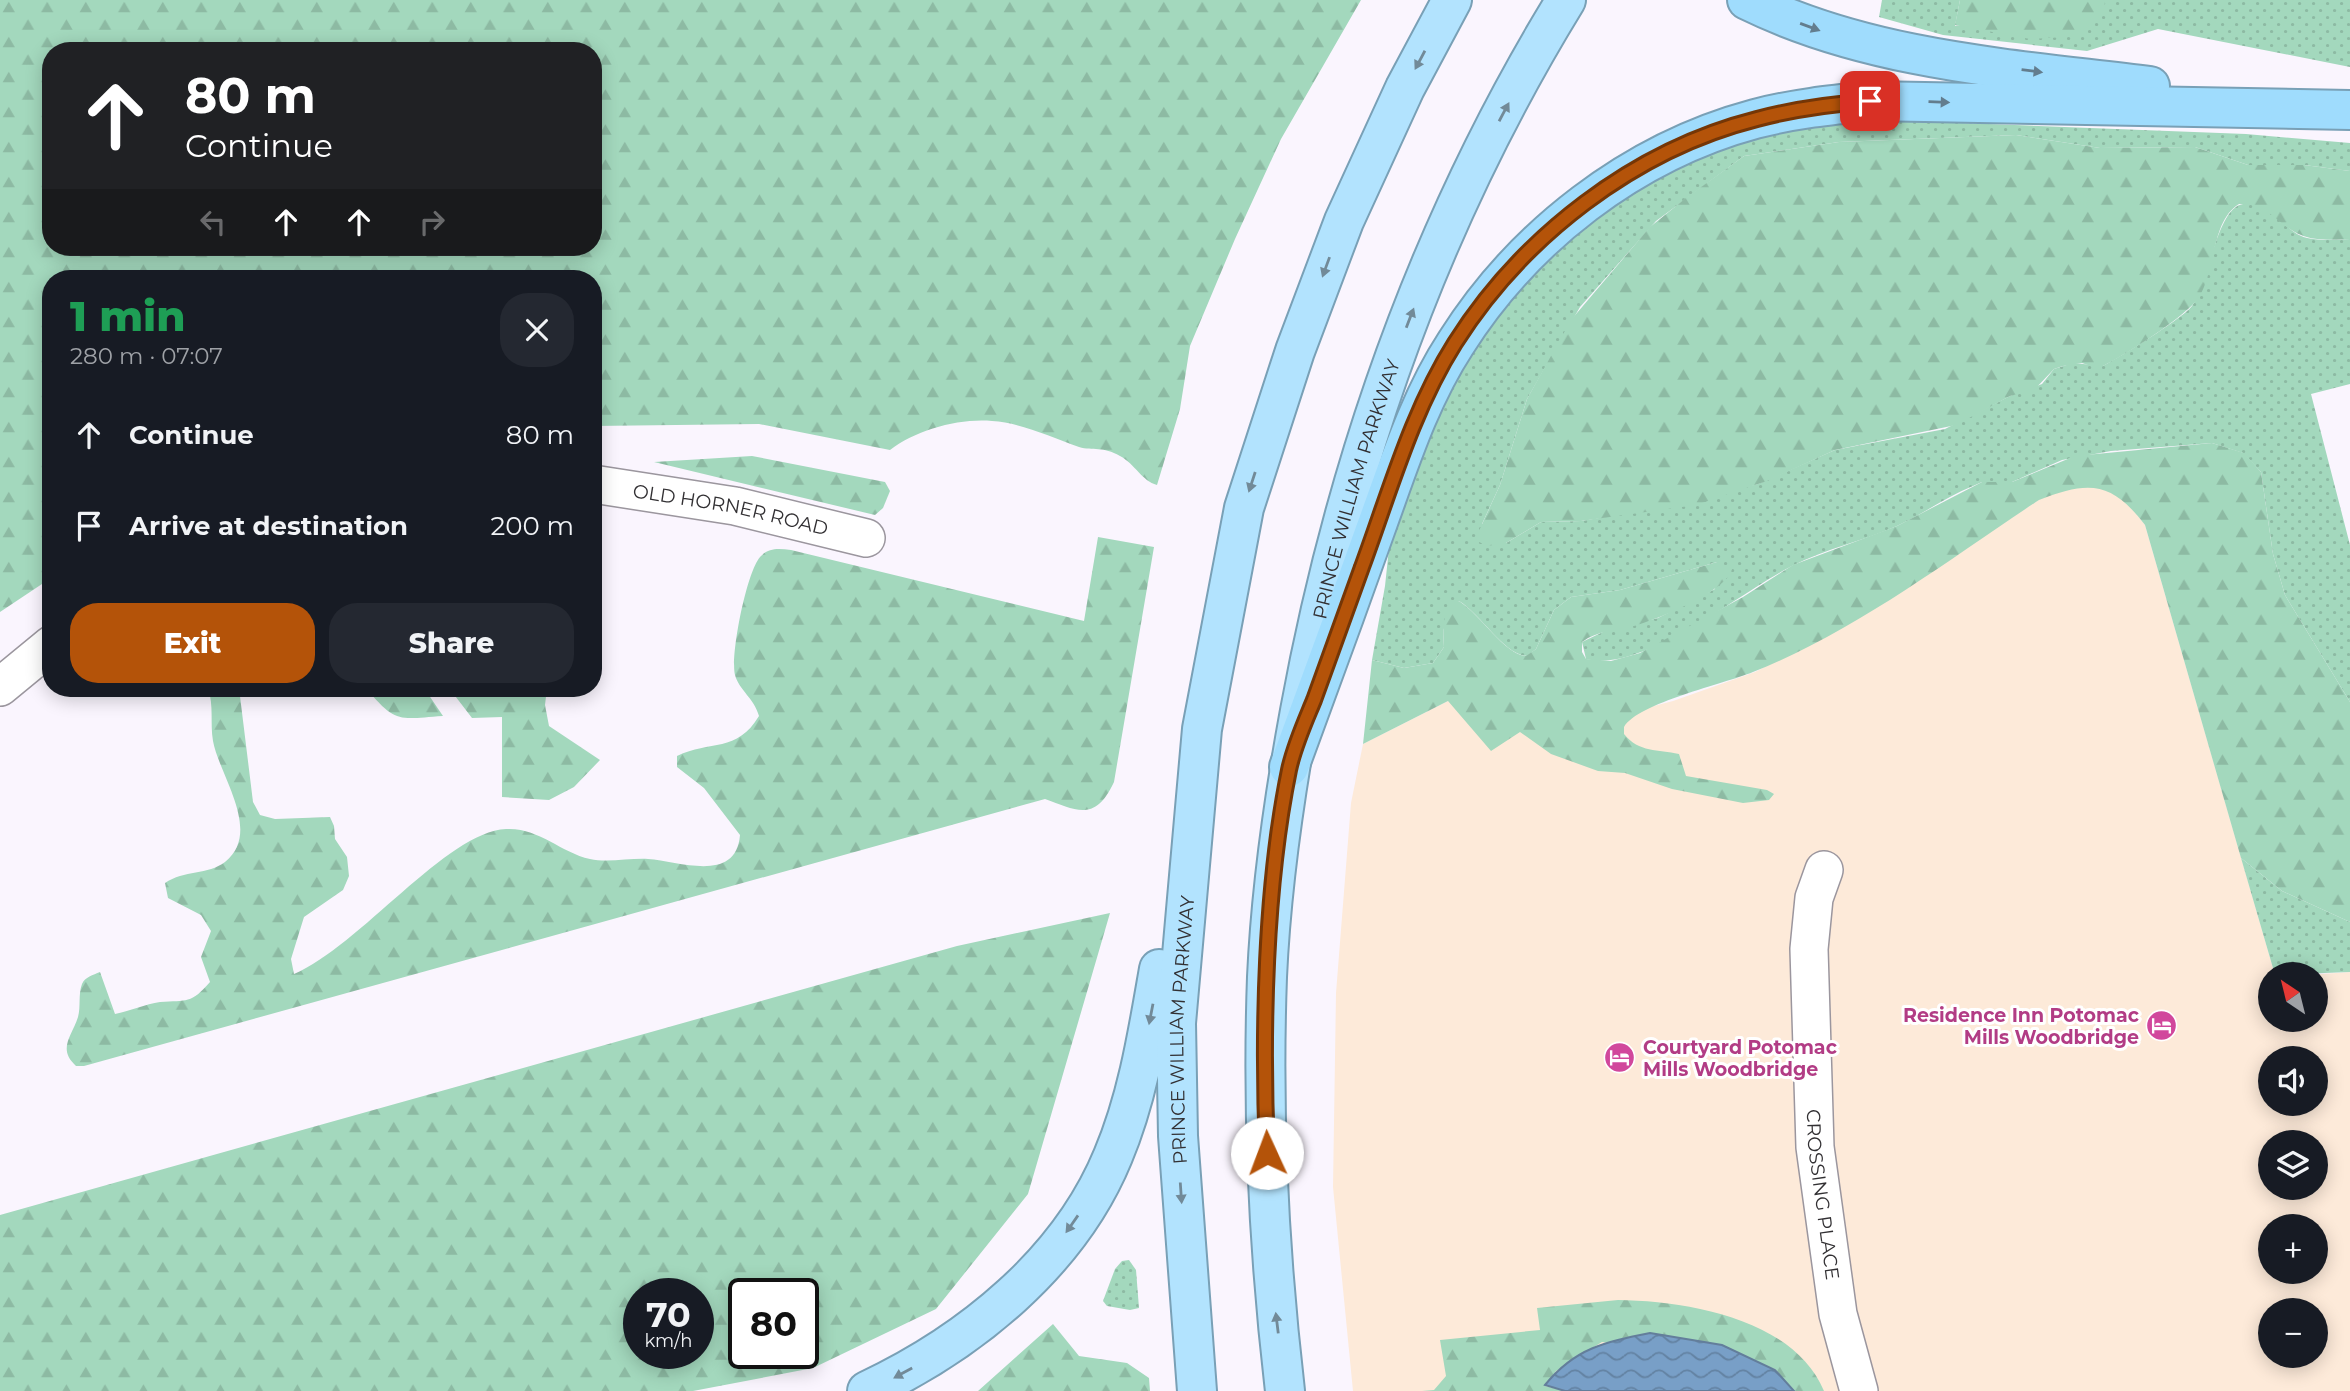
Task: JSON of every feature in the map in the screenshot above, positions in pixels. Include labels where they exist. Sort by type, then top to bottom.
[{"type":"highway","name":"PRINCE WILLIAM PARKWAY","points":[[1197,1391],[1178,1136],[1177,1023],[1202,729],[1244,508],[1295,351],[1344,220],[1405,88],[1452,0]]},
{"type":"highway","name":"PRINCE WILLIAM PARKWAY","points":[[1285,1391],[1273,1290],[1266,1084],[1267,976],[1289,766],[1318,610],[1347,499],[1375,410],[1424,278],[1472,171],[1566,0]]},
{"type":"highway","points":[[1747,0],[1826,32],[1965,62],[2335,109]]},
{"type":"highway","points":[[1289,766],[1414,425],[1455,344],[1487,299],[1523,256],[1566,218],[1636,170],[1693,141],[1754,119],[1818,106],[1870,101],[2093,107],[2335,109]]},
{"type":"highway","points":[[867,1391],[903,1374],[998,1309],[1031,1276],[1060,1241],[1090,1200],[1113,1156],[1140,1069],[1202,729]]},
{"type":"street","name":"OLD HORNER ROAD","points":[[602,485],[735,506],[866,538]]},
{"type":"street","points":[[0,687],[42,652]]},
{"type":"street","name":"CROSSING PLACE","points":[[1824,870],[1814,898],[1809,949],[1815,1147],[1838,1314],[1859,1391]]},
{"type":"shaded area","points":[[2096,462],[2145,525],[2271,962],[2258,962],[2258,1032],[2328,1032],[2328,974],[2350,972],[2350,1391],[1353,1391],[1333,1187],[1336,993],[1351,803],[1363,744],[1448,701],[1528,725],[1627,713],[1673,701],[1755,672],[1842,628]]},
{"type":"green space","points":[[0,0],[1361,0],[1281,139],[1235,239],[1190,346],[1180,409],[1157,485],[1114,453],[1079,447],[1025,427],[1003,422],[966,421],[938,427],[912,437],[890,450],[759,424],[602,426],[602,270],[42,270],[42,584],[0,612]]},
{"type":"green space","points":[[1882,0],[1960,0],[1955,26],[2105,0],[2350,0],[2350,67],[2158,29],[2087,51],[1943,35],[1879,17]]},
{"type":"green space","points":[[1960,0],[2105,0],[2104,11],[2079,36],[2030,39],[1955,25]]},
{"type":"green space","points":[[1885,120],[2246,134],[2350,143],[2350,171],[2304,165],[2248,165],[2195,147],[2100,148],[2016,135],[1839,142],[1744,156],[1656,221],[1580,307],[1527,399],[1500,485],[1482,524],[1506,543],[1541,522],[1581,521],[1665,507],[1758,484],[1835,450],[1945,429],[2010,396],[2042,384],[2054,369],[2073,363],[2103,366],[2164,328],[2192,306],[2226,219],[2234,209],[2243,204],[2259,205],[2302,237],[2323,240],[2350,239],[2350,384],[2311,394],[2350,545],[2350,702],[2285,595],[2273,554],[2261,472],[2243,453],[2212,443],[2111,451],[2062,460],[2012,482],[1982,482],[1897,526],[1792,566],[1691,628],[1635,654],[1609,660],[1586,659],[1582,642],[1605,631],[1658,618],[1715,589],[1717,562],[1620,590],[1571,597],[1554,610],[1536,649],[1527,656],[1509,649],[1459,601],[1443,630],[1444,647],[1433,663],[1404,668],[1372,660],[1390,539],[1436,401],[1553,240],[1652,182],[1752,137],[1799,128]]},
{"type":"green space","points":[[2016,135],[2100,148],[2195,147],[2248,165],[2304,165],[2350,171],[2350,239],[2325,240],[2306,237],[2293,231],[2265,210],[2249,204],[2239,204],[2223,222],[2199,297],[2155,334],[2103,366],[2094,367],[2082,363],[2054,369],[2034,390],[2010,396],[1956,425],[1835,450],[1767,481],[1696,505],[1581,521],[1541,522],[1506,543],[1488,546],[1479,542],[1478,533],[1500,485],[1527,399],[1571,320],[1650,227],[1686,198],[1744,156],[1839,142]]},
{"type":"green space","points":[[2212,443],[2244,453],[2261,472],[2273,554],[2285,595],[2350,702],[2350,922],[2282,891],[2241,858],[2145,525],[2122,500],[2099,489],[2072,489],[2039,500],[1900,593],[1828,636],[1753,672],[1663,702],[1632,718],[1624,727],[1624,734],[1642,747],[1679,754],[1686,776],[1767,790],[1774,794],[1769,800],[1743,803],[1672,789],[1625,773],[1598,771],[1551,754],[1520,732],[1491,751],[1448,701],[1363,744],[1372,660],[1404,668],[1433,663],[1444,647],[1443,627],[1448,610],[1459,601],[1509,649],[1526,656],[1536,649],[1554,610],[1571,597],[1620,590],[1717,562],[1732,569],[1718,587],[1690,604],[1627,628],[1601,633],[1582,642],[1582,652],[1586,659],[1611,661],[1640,653],[1743,597],[1793,565],[1897,526],[1982,482],[2012,482],[2075,456]]},
{"type":"green space","points":[[752,456],[885,482],[890,491],[883,508],[875,515],[654,462]]},
{"type":"green space","points":[[1098,537],[1154,547],[1114,782],[1100,804],[1092,808],[1075,809],[1045,799],[84,1066],[76,1066],[67,1054],[68,1042],[78,1017],[82,984],[90,976],[100,972],[115,1014],[155,1003],[188,1000],[210,982],[201,957],[211,931],[201,915],[168,898],[165,883],[225,862],[236,850],[240,835],[236,803],[213,741],[210,697],[240,697],[253,802],[260,815],[275,819],[330,817],[335,839],[347,857],[349,876],[343,890],[304,917],[291,959],[294,974],[320,960],[430,869],[482,835],[518,829],[579,856],[597,860],[648,859],[704,866],[717,865],[728,860],[736,850],[740,835],[704,788],[677,767],[677,756],[732,741],[751,728],[759,716],[737,680],[734,665],[741,613],[750,577],[761,556],[768,551],[791,550],[1084,621]]},
{"type":"green space","points":[[374,697],[430,697],[443,716],[399,717],[384,708]]},
{"type":"green space","points":[[456,697],[546,697],[549,726],[600,760],[574,787],[549,800],[502,797],[502,717],[472,718]]},
{"type":"green space","points":[[2241,858],[2282,891],[2350,922],[2350,972],[2328,973],[2328,962],[2271,962]]},
{"type":"green space","points":[[1110,913],[1028,1194],[936,1309],[819,1365],[819,1278],[728,1278],[728,1369],[808,1369],[693,1391],[0,1391],[0,1215],[957,946]]},
{"type":"green space","points":[[1129,1260],[1136,1270],[1139,1308],[1130,1310],[1107,1306],[1103,1301],[1115,1269],[1122,1261]]},
{"type":"green space","points":[[1618,1300],[1646,1301],[1706,1310],[1764,1331],[1789,1347],[1809,1366],[1824,1391],[1794,1391],[1775,1369],[1602,1342],[1556,1371],[1545,1386],[1565,1391],[1422,1391],[1434,1390],[1446,1376],[1440,1340],[1540,1330],[1537,1308]]},
{"type":"green space","points":[[1053,1324],[1079,1356],[1127,1363],[1149,1378],[1150,1391],[978,1391]]},
{"type":"water","points":[[1650,1333],[1722,1345],[1775,1370],[1794,1391],[1565,1391],[1545,1385],[1568,1363],[1592,1348]]},
{"type":"place","name":"Residence Inn Potomac Mills Woodbridge","points":[[2162,1026]]},
{"type":"place","name":"Courtyard Potomac Mills Woodbridge","points":[[1620,1058]]},
{"type":"route","points":[[1267,1153],[1267,976],[1289,766],[1414,425],[1455,344],[1487,299],[1523,256],[1566,218],[1636,170],[1693,141],[1754,119],[1818,106],[1870,101]]}]
